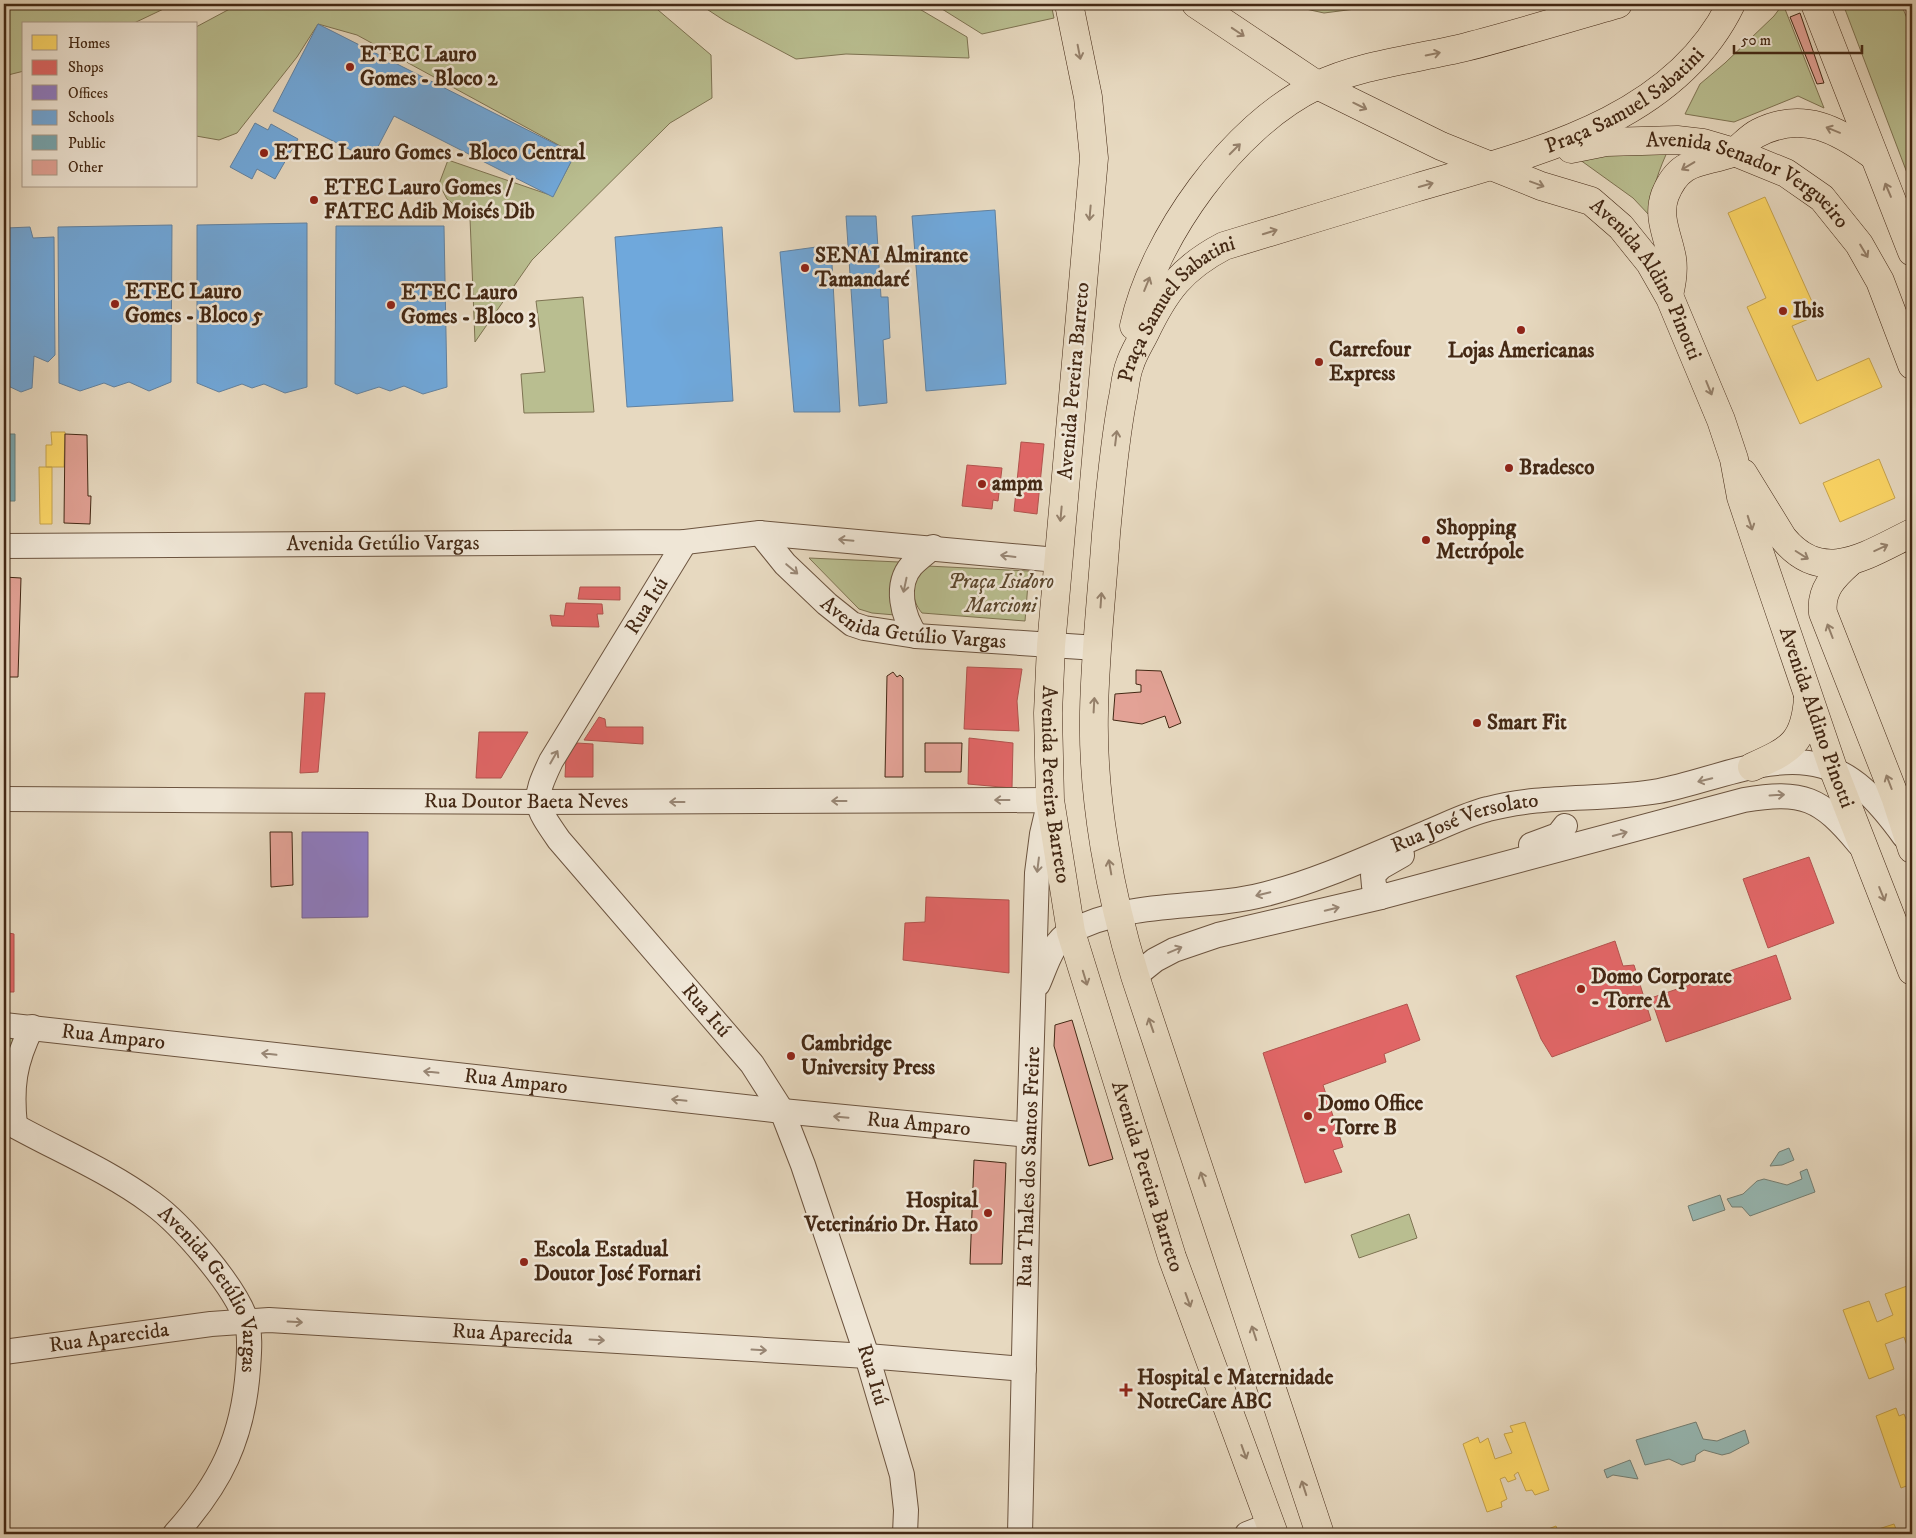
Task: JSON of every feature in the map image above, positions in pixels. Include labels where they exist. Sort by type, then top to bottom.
[{"type":"main road","name":"Avenida Pereira Barreto","points":[[1069,4],[1088,97],[1094,158],[1057,560],[1051,646],[1048,713],[1050,800],[1070,932],[1172,1257],[1264,1531]]},
{"type":"main road","points":[[1196,4],[1316,85],[1441,146],[1492,167]]},
{"type":"main road","points":[[1129,365],[1138,304],[1167,240],[1204,183],[1256,127],[1293,99],[1316,85],[1385,63],[1464,48],[1618,4]]},
{"type":"main road","name":"Praça Samuel Sabatini","points":[[1097,648],[1109,497],[1117,428],[1129,365],[1160,300],[1178,279],[1201,258],[1224,246],[1492,167],[1593,128],[1632,108],[1661,89],[1688,66],[1708,41],[1732,4]]},
{"type":"main road","points":[[1815,4],[1912,252]]},
{"type":"main road","points":[[1669,295],[1673,278],[1672,258],[1662,214],[1666,194],[1679,172],[1691,163],[1734,153],[1752,136],[1781,125],[1802,124],[1827,127],[1844,135],[1874,156]]},
{"type":"main road","points":[[1764,163],[1765,143],[1769,135],[1781,125]]},
{"type":"main road","name":"Avenida Senador Vergueiro","points":[[1492,167],[1606,142],[1644,139],[1696,142],[1764,163],[1786,173],[1822,198],[1859,244],[1880,281],[1912,365]]},
{"type":"main road","name":"Avenida Aldino Pinotti","points":[[1492,167],[1542,186],[1592,201],[1627,234],[1650,263],[1669,295],[1710,392],[1734,459],[1741,497],[1834,771],[1912,971]]},
{"type":"main road","name":"Avenida Aldino Pinotti","points":[[1734,459],[1762,500],[1774,524],[1791,547],[1813,561],[1838,564],[1850,562]]},
{"type":"main road","points":[[1850,562],[1912,533]]},
{"type":"main road","name":"Avenida Aldino Pinotti","points":[[1850,562],[1831,580],[1823,599],[1823,613],[1896,799],[1911,847]]},
{"type":"main road","name":"Avenida Pereira Barreto","points":[[1097,648],[1094,713],[1095,757],[1105,844],[1118,914],[1135,976],[1320,1534]]},
{"type":"main road","points":[[1752,768],[1786,750],[1800,734],[1807,715],[1809,696]]},
{"type":"street","name":"Avenida Getúlio Vargas","points":[[4,546],[685,542],[760,533],[933,547],[1057,560]]},
{"type":"street","name":"Avenida Getúlio Vargas","points":[[760,533],[785,564],[845,620],[864,628],[916,636],[1097,648]]},
{"type":"street","name":"Rua Itú","points":[[685,542],[551,761],[538,794],[537,802],[558,840],[752,1064],[782,1111],[803,1165],[866,1356],[902,1475],[906,1510],[905,1534]]},
{"type":"street","points":[[916,636],[908,625],[903,608],[903,587],[910,567],[933,547]]},
{"type":"street","name":"Rua José Versolato","points":[[1034,994],[1055,946],[1070,932],[1118,914],[1143,908],[1226,901],[1271,893],[1319,878],[1497,806],[1659,791],[1752,768],[1779,763],[1808,763],[1834,771],[1852,780],[1877,801],[1911,847]]},
{"type":"street","points":[[1135,976],[1155,960],[1196,942],[1471,873],[1569,836],[1744,800],[1781,795],[1800,797],[1818,804],[1838,820],[1864,849]]},
{"type":"street","name":"Rua Doutor Baeta Neves","points":[[4,799],[537,802],[1050,800]]},
{"type":"street","points":[[1557,799],[1569,836]]},
{"type":"street","name":"Rua Thales dos Santos Freire","points":[[1020,1534],[1037,873],[1042,834],[1050,800]]},
{"type":"street","points":[[1381,897],[1372,880],[1376,872],[1429,840],[1447,825]]},
{"type":"street","name":"Rua Amparo","points":[[4,1025],[782,1111],[1029,1135]]},
{"type":"street","points":[[10,1123],[14,1070],[32,1027]]},
{"type":"street","name":"Avenida Getúlio Vargas","points":[[10,1123],[94,1167],[153,1204],[196,1244],[228,1286],[246,1320],[249,1353],[246,1405],[228,1460],[199,1507],[175,1534]]},
{"type":"street","name":"Rua Aparecida","points":[[4,1352],[246,1320],[866,1356],[1024,1369]]},
{"type":"green space","points":[[4,4],[174,4],[136,22],[22,22],[22,72],[4,76]]},
{"type":"green space","points":[[239,4],[651,4],[711,55],[712,98],[670,123],[532,260],[475,342],[470,218],[447,199],[439,184],[448,160],[553,196],[575,154],[357,35],[318,24],[297,57],[237,133],[219,140],[198,136],[198,26]]},
{"type":"green space","points":[[699,4],[911,4],[967,37],[969,58],[846,54],[796,59],[725,21]]},
{"type":"green space","points":[[934,4],[1051,4],[1054,18],[982,34]]},
{"type":"green space","points":[[1283,4],[1394,4],[1324,13]]},
{"type":"green space","points":[[1783,4],[1824,108],[1798,96],[1734,122],[1685,114],[1700,84],[1774,16]]},
{"type":"green space","points":[[1843,4],[1901,4],[1912,30],[1912,186]]},
{"type":"green space","points":[[1670,146],[1656,180],[1650,216],[1633,198],[1576,157]]},
{"type":"green space","points":[[583,297],[594,412],[524,413],[521,374],[545,372],[536,301]]},
{"type":"green space","name":"Praça Isidoro Marcioni","points":[[809,558],[899,562],[892,579],[895,615],[872,613],[859,609]]},
{"type":"green space","name":"Praça Isidoro Marcioni","points":[[927,566],[1029,571],[1025,621],[922,613],[915,601],[914,588],[918,576]]},
{"type":"green space","points":[[4,1037],[13,1038],[9,1064],[4,1063]]},
{"type":"green space","points":[[1409,1214],[1417,1238],[1359,1258],[1351,1235]]},
{"type":"water","points":[[1789,1148],[1794,1160],[1782,1165],[1770,1166],[1779,1152]]},
{"type":"water","points":[[1807,1169],[1815,1192],[1750,1216],[1742,1207],[1732,1207],[1727,1199],[1743,1194],[1757,1181],[1764,1179],[1787,1185],[1802,1179],[1800,1172]]},
{"type":"water","points":[[1720,1195],[1725,1210],[1693,1221],[1688,1206]]},
{"type":"water","points":[[1696,1422],[1703,1439],[1717,1441],[1745,1430],[1749,1443],[1722,1455],[1704,1450],[1696,1455],[1695,1461],[1682,1465],[1669,1459],[1645,1465],[1636,1440]]},
{"type":"water","points":[[1630,1460],[1638,1479],[1613,1475],[1607,1478],[1604,1470]]},
{"type":"building: Homes","name":"Ibis","points":[[1765,197],[1818,315],[1792,326],[1817,381],[1869,358],[1882,387],[1800,424],[1747,307],[1766,298],[1728,213]]},
{"type":"building: Homes","points":[[51,432],[65,432],[64,467],[46,467],[46,445],[52,445]]},
{"type":"building: Homes","points":[[1879,459],[1895,498],[1840,522],[1823,483]]},
{"type":"building: Homes","points":[[39,467],[52,467],[52,524],[40,524]]},
{"type":"building: Homes","points":[[1907,1286],[1912,1300],[1912,1360],[1904,1337],[1885,1344],[1894,1369],[1869,1379],[1843,1310],[1869,1301],[1877,1322],[1893,1315],[1885,1294]]},
{"type":"building: Homes","points":[[1896,1408],[1899,1416],[1904,1414],[1912,1434],[1912,1484],[1901,1488],[1876,1416]]},
{"type":"building: Homes","points":[[1525,1422],[1549,1490],[1535,1495],[1532,1490],[1526,1491],[1518,1472],[1514,1475],[1516,1479],[1508,1482],[1505,1477],[1500,1479],[1507,1499],[1501,1502],[1502,1507],[1487,1512],[1463,1444],[1478,1437],[1480,1443],[1488,1438],[1495,1459],[1512,1453],[1504,1434],[1513,1432],[1510,1426]]},
{"type":"building: Homes","points":[[1894,1524],[1898,1534],[1863,1534]]},
{"type":"building: Homes","points":[[1556,1526],[1559,1534],[1535,1534]]},
{"type":"building: Shops","points":[[1021,442],[1044,444],[1037,514],[1014,511]]},
{"type":"building: Shops","name":"ampm","points":[[967,465],[1002,468],[998,501],[993,500],[992,509],[962,506]]},
{"type":"building: Shops","points":[[580,587],[620,587],[620,600],[578,599]]},
{"type":"building: Shops","points":[[566,603],[602,604],[603,614],[597,614],[599,627],[552,626],[550,615],[564,616]]},
{"type":"building: Shops","points":[[967,667],[1022,669],[1017,701],[1019,731],[964,729]]},
{"type":"building: Shops","points":[[305,693],[325,693],[318,772],[300,773]]},
{"type":"building: Shops","points":[[599,717],[605,719],[606,727],[643,727],[643,744],[584,740]]},
{"type":"building: Shops","points":[[479,732],[528,732],[501,778],[476,778]]},
{"type":"building: Shops","points":[[969,738],[1013,743],[1012,788],[968,784]]},
{"type":"building: Shops","points":[[577,743],[593,744],[593,777],[565,777],[566,757]]},
{"type":"building: Shops","points":[[1809,857],[1834,923],[1768,948],[1743,879]]},
{"type":"building: Shops","points":[[926,897],[1009,900],[1009,973],[903,960],[905,923],[925,922]]},
{"type":"building: Shops","points":[[4,932],[14,934],[14,992],[4,992]]},
{"type":"building: Shops","name":"Domo Corporate - Torre A","points":[[1615,941],[1623,966],[1634,965],[1651,1020],[1552,1057],[1541,1039],[1516,976]]},
{"type":"building: Shops","points":[[1776,955],[1791,999],[1666,1042],[1651,998]]},
{"type":"building: Shops","name":"Domo Office - Torre B","points":[[1407,1004],[1420,1040],[1384,1054],[1386,1062],[1323,1085],[1343,1147],[1333,1150],[1342,1172],[1305,1183],[1263,1053]]},
{"type":"building: Offices","points":[[302,832],[368,832],[368,917],[302,918]]},
{"type":"building: Schools","name":"ETEC Lauro Gomes - Bloco 2","points":[[318,24],[575,154],[553,197],[394,116],[371,160],[273,111]]},
{"type":"building: Schools","name":"ETEC Lauro Gomes - Bloco Central","points":[[255,123],[268,130],[271,124],[298,139],[275,179],[257,169],[252,179],[230,167]]},
{"type":"building: Schools","points":[[995,210],[1006,384],[926,391],[912,216]]},
{"type":"building: Schools","points":[[846,216],[876,216],[881,297],[888,297],[890,338],[883,340],[887,403],[859,406]]},
{"type":"building: Schools","points":[[307,223],[307,387],[285,393],[264,384],[252,388],[242,384],[219,392],[197,383],[197,225]]},
{"type":"building: Schools","name":"ETEC Lauro Gomes - Bloco 5","points":[[172,225],[171,382],[149,391],[129,382],[114,387],[104,383],[80,391],[59,383],[58,227]]},
{"type":"building: Schools","name":"ETEC Lauro Gomes - Bloco 3","points":[[336,226],[444,226],[447,387],[423,394],[404,386],[390,391],[379,387],[357,394],[335,384]]},
{"type":"building: Schools","points":[[30,227],[33,238],[54,237],[55,355],[48,362],[34,356],[32,388],[21,392],[6,385],[6,228]]},
{"type":"building: Schools","points":[[722,227],[733,401],[627,407],[615,237]]},
{"type":"building: Schools","points":[[831,245],[840,412],[794,412],[780,252]]},
{"type":"building: Public","points":[[4,434],[15,434],[15,501],[4,501]]},
{"type":"building: Other","points":[[1800,13],[1824,83],[1817,84],[1790,17]]},
{"type":"building: Other","points":[[65,434],[87,435],[88,496],[91,496],[90,524],[64,523]]},
{"type":"building: Other","points":[[4,577],[21,578],[18,677],[4,677]]},
{"type":"building: Other","points":[[1136,670],[1161,671],[1181,723],[1169,728],[1165,716],[1142,724],[1113,720],[1115,694],[1141,692],[1141,685],[1136,684]]},
{"type":"building: Other","points":[[893,672],[897,677],[900,675],[903,678],[903,777],[885,777],[887,676]]},
{"type":"building: Other","points":[[925,743],[962,743],[961,772],[925,772]]},
{"type":"building: Other","points":[[270,832],[292,832],[293,885],[271,887]]},
{"type":"building: Other","points":[[1072,1020],[1113,1159],[1089,1166],[1054,1046],[1055,1025]]},
{"type":"building: Other","name":"Hospital Veterinário Dr. Hato","points":[[974,1160],[1006,1163],[1002,1264],[970,1264]]},
{"type":"place","name":"ETEC Lauro Gomes - Bloco 2","points":[[350,67]]},
{"type":"place","name":"ETEC Lauro Gomes - Bloco Central","points":[[264,153]]},
{"type":"place","name":"ETEC Lauro Gomes / FATEC Adib Moisés Dib","points":[[314,200]]},
{"type":"place","name":"SENAI Almirante Tamandaré","points":[[805,268]]},
{"type":"place","name":"ETEC Lauro Gomes - Bloco 5","points":[[115,304]]},
{"type":"place","name":"ETEC Lauro Gomes - Bloco 3","points":[[391,305]]},
{"type":"place","name":"Ibis","points":[[1783,311]]},
{"type":"place","name":"Lojas Americanas","points":[[1521,330]]},
{"type":"place","name":"Carrefour Express","points":[[1319,362]]},
{"type":"place","name":"Bradesco","points":[[1509,468]]},
{"type":"place","name":"ampm","points":[[982,484]]},
{"type":"place","name":"Shopping Metrópole","points":[[1426,540]]},
{"type":"place","name":"Smart Fit","points":[[1477,723]]},
{"type":"place","name":"Domo Corporate - Torre A","points":[[1581,989]]},
{"type":"place","name":"Cambridge University Press","points":[[791,1056]]},
{"type":"place","name":"Domo Office - Torre B","points":[[1308,1116]]},
{"type":"place","name":"Hospital Veterinário Dr. Hato","points":[[988,1213]]},
{"type":"place","name":"Escola Estadual Doutor José Fornari","points":[[524,1262]]},
{"type":"place","name":"Hospital e Maternidade NotreCare ABC","points":[[1126,1390]]}]
